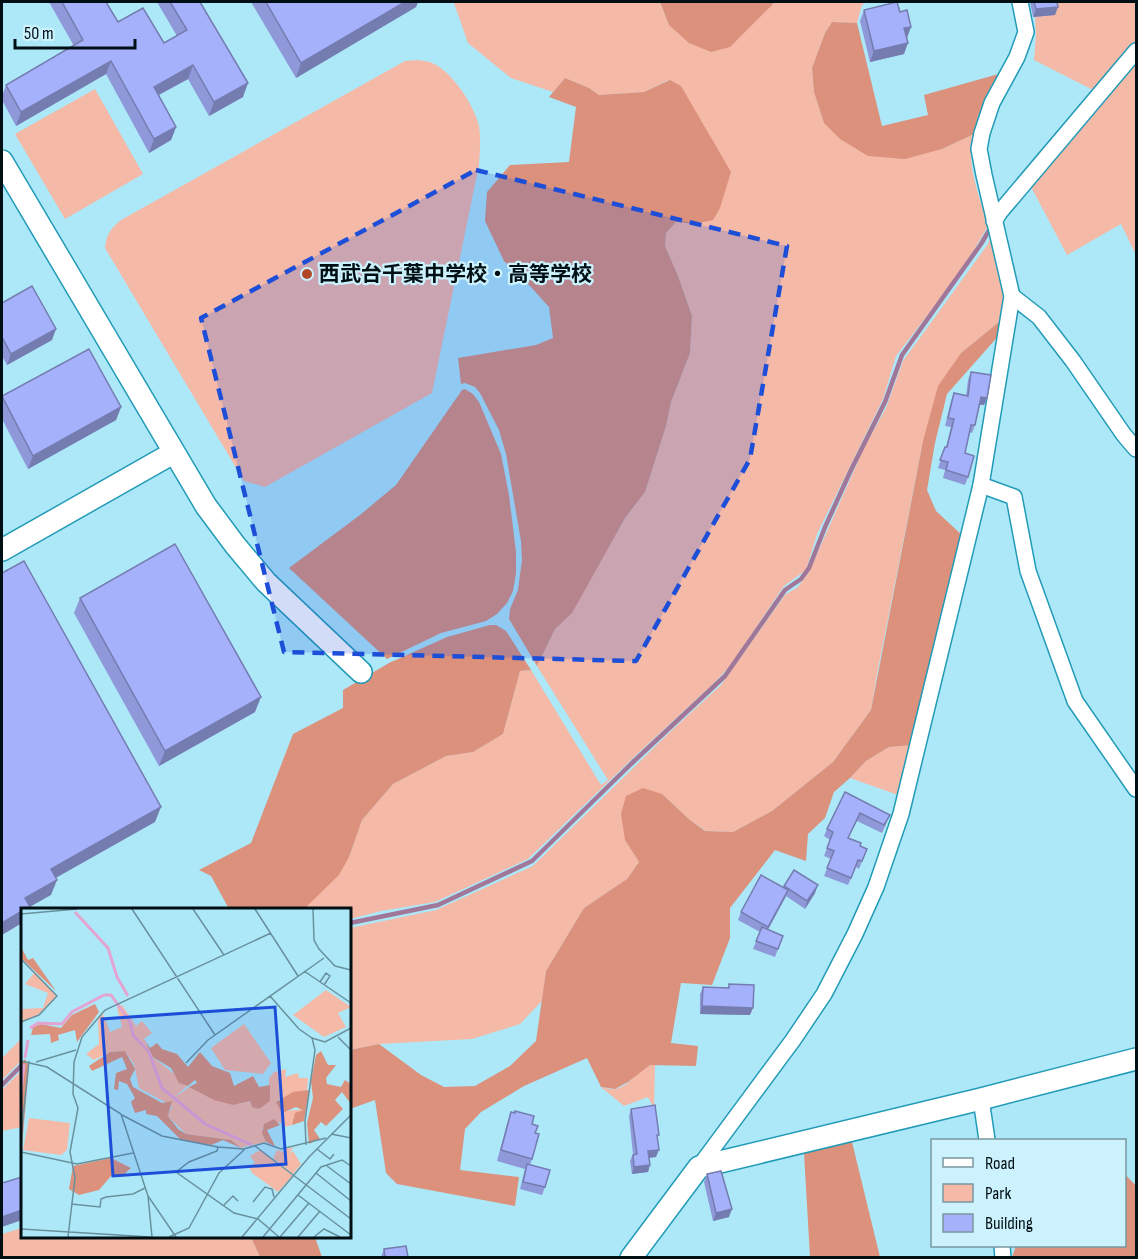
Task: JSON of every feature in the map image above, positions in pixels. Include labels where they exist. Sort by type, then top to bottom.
[{"type":"street","points":[[630,1257],[793,1040],[824,994],[876,887],[901,814],[981,485],[1012,296],[979,149],[992,103],[1017,57],[1026,32],[1020,2]]},
{"type":"street","points":[[994,221],[1137,51]]},
{"type":"street","points":[[2,161],[206,506],[266,582],[361,672]]},
{"type":"street","points":[[1012,296],[1039,317],[1073,361],[1124,435],[1137,449]]},
{"type":"street","points":[[2,550],[173,453]]},
{"type":"street","points":[[981,485],[1014,497],[1028,571],[1075,701],[1137,789]]},
{"type":"street","points":[[699,1167],[1137,1059]]},
{"type":"street","points":[[981,1099],[987,1139]]},
{"type":"highlighted area","points":[[476,170],[787,246],[750,459],[636,661],[284,652],[201,318]]},
{"type":"green space","points":[[660,2],[669,25],[773,4],[772,2],[866,2],[862,5],[857,23],[832,22],[825,33],[812,68],[814,92],[824,123],[942,149],[974,134],[971,162],[989,224],[947,290],[896,356],[883,399],[817,534],[806,570],[784,586],[730,666],[528,859],[435,902],[351,919],[351,908],[305,908],[349,857],[362,820],[393,784],[446,756],[473,752],[503,734],[520,671],[531,670],[601,785],[608,780],[537,666],[555,629],[570,614],[625,518],[645,492],[666,426],[671,402],[690,353],[692,316],[665,246],[666,233],[676,222],[695,224],[669,80],[644,92],[599,95],[565,78],[553,92],[511,78],[468,43],[454,3]]},
{"type":"green space","points":[[1054,2],[1136,2],[1136,42],[1093,90],[1034,60],[1035,17]]},
{"type":"green space","points":[[1136,56],[1136,255],[1121,224],[1067,255],[1029,183]]},
{"type":"green space","points":[[418,60],[440,67],[454,81],[472,108],[480,136],[479,165],[432,393],[265,487],[244,481],[105,248],[108,236],[121,220],[405,61]]},
{"type":"green space","points":[[95,89],[143,174],[65,219],[15,134]]},
{"type":"green space","points":[[992,232],[1005,290],[1004,318],[961,353],[923,441],[871,710],[833,762],[772,811],[733,832],[706,831],[690,820],[662,794],[625,839],[639,862],[627,879],[584,908],[546,971],[542,1001],[520,1024],[472,1039],[379,1044],[351,1050],[351,928],[436,910],[533,866],[721,685],[785,595],[798,587],[809,572],[864,448],[886,408],[903,361],[988,244]]},
{"type":"green space","points":[[913,745],[901,796],[850,778],[866,761],[889,747]]},
{"type":"green space","points":[[21,1039],[21,1061],[2,1080],[2,1058]]},
{"type":"green space","points":[[655,1064],[654,1108],[648,1097],[624,1106],[601,1087],[614,1089],[622,1087],[645,1068]]},
{"type":"green space","points":[[21,1071],[21,1127],[2,1131],[2,1090]]},
{"type":"green space","points":[[21,1228],[21,1238],[251,1238],[260,1257],[2,1257],[2,1234]]},
{"type":"shaded area","points":[[660,2],[772,2],[773,4],[730,47],[711,52],[689,43],[669,25]]},
{"type":"shaded area","points":[[832,22],[857,23],[882,126],[928,115],[924,95],[1002,73],[978,116],[974,134],[942,149],[905,159],[868,156],[840,139],[824,123],[814,92],[812,68],[825,33]]},
{"type":"shaded area","points":[[565,78],[599,95],[644,92],[670,80],[681,86],[731,172],[720,208],[713,220],[695,224],[676,222],[666,233],[665,246],[692,316],[690,353],[671,402],[666,426],[645,492],[625,518],[572,613],[555,629],[537,666],[509,619],[510,609],[518,590],[522,560],[521,541],[506,454],[499,430],[480,393],[475,387],[465,383],[461,384],[458,358],[536,345],[553,338],[549,307],[504,261],[485,221],[487,192],[510,165],[569,162],[576,107],[549,97]]},
{"type":"shaded area","points":[[1004,318],[1001,333],[947,394],[935,443],[927,490],[936,511],[963,536],[913,745],[889,747],[866,761],[834,792],[825,818],[808,834],[806,861],[775,850],[730,908],[730,938],[712,985],[681,983],[671,1043],[698,1046],[696,1066],[650,1065],[615,1089],[601,1087],[587,1058],[524,1086],[481,1112],[465,1129],[460,1170],[519,1177],[515,1206],[397,1184],[386,1173],[375,1100],[351,1109],[351,1050],[379,1044],[421,1075],[444,1087],[475,1086],[510,1066],[536,1041],[546,971],[584,908],[627,879],[639,862],[625,840],[621,814],[626,796],[643,788],[662,794],[705,831],[733,832],[772,811],[833,762],[871,710],[923,441],[938,386],[961,353]]},
{"type":"shaded area","points":[[465,389],[479,402],[501,454],[516,552],[513,591],[507,603],[497,614],[486,621],[441,633],[387,659],[289,568],[396,485],[462,390]]},
{"type":"shaded area","points":[[496,625],[506,631],[531,670],[520,671],[503,734],[473,752],[446,756],[393,784],[362,820],[349,857],[339,875],[305,908],[228,908],[211,876],[199,870],[251,843],[293,734],[343,708],[343,690],[389,663],[447,637]]},
{"type":"shaded area","points":[[852,1142],[880,1257],[810,1257],[804,1153]]},
{"type":"shaded area","points":[[1126,1175],[1136,1186],[1136,1257],[1012,1257],[1016,1247],[1126,1247]]},
{"type":"shaded area","points":[[251,1238],[315,1238],[322,1257],[260,1257]]},
{"type":"building","points":[[62,2],[106,2],[118,22],[143,8],[164,43],[187,30],[170,2],[200,2],[248,83],[214,102],[193,65],[154,87],[176,127],[154,139],[111,61],[21,112],[6,85],[83,40]]},
{"type":"building","points":[[266,2],[405,2],[301,63]]},
{"type":"building","points":[[897,2],[900,12],[907,10],[911,27],[904,28],[908,43],[874,51],[864,10]]},
{"type":"building","points":[[1034,2],[1057,2],[1058,7],[1036,9]]},
{"type":"building","points":[[32,286],[56,329],[11,354],[2,337],[2,303]]},
{"type":"building","points":[[89,349],[121,407],[33,456],[2,396]]},
{"type":"building","points":[[971,372],[991,375],[987,398],[981,397],[975,425],[971,425],[965,453],[974,456],[968,477],[946,470],[948,462],[940,460],[947,447],[954,419],[948,418],[954,393],[968,396]]},
{"type":"building","points":[[175,544],[261,697],[165,751],[80,598]]},
{"type":"building","points":[[24,561],[161,807],[51,869],[57,880],[25,898],[30,907],[21,908],[21,912],[2,923],[2,573]]},
{"type":"building","points":[[845,792],[890,815],[884,825],[860,813],[848,838],[861,843],[860,846],[867,849],[862,861],[858,860],[851,878],[827,868],[834,851],[827,848],[833,832],[827,829]]},
{"type":"building","points":[[794,870],[818,885],[807,901],[784,886]]},
{"type":"building","points":[[761,875],[788,890],[768,927],[741,912]]},
{"type":"building","points":[[762,927],[783,936],[778,949],[756,941]]},
{"type":"building","points":[[729,984],[754,985],[753,1008],[702,1006],[703,987],[729,988]]},
{"type":"building","points":[[655,1105],[659,1150],[648,1151],[650,1165],[634,1167],[633,1155],[637,1154],[631,1109]]},
{"type":"building","points":[[515,1111],[534,1116],[532,1124],[538,1126],[535,1133],[539,1134],[532,1159],[501,1150],[511,1112],[515,1113]]},
{"type":"building","points":[[527,1164],[550,1170],[545,1187],[523,1182]]},
{"type":"building","points":[[721,1171],[732,1209],[716,1213],[707,1174]]},
{"type":"building","points":[[21,1177],[21,1210],[2,1217],[2,1183]]},
{"type":"building","points":[[406,1246],[408,1257],[385,1257],[384,1249]]},
{"type":"waterway","points":[[351,923],[438,905],[532,861],[725,676],[785,590],[801,579],[809,568],[851,470],[885,402],[902,355],[991,227]]},
{"type":"waterway","points":[[2,1085],[21,1066]]},
{"type":"place","name":"西武台千葉中学校・高等学校","points":[[307,274]]}]
